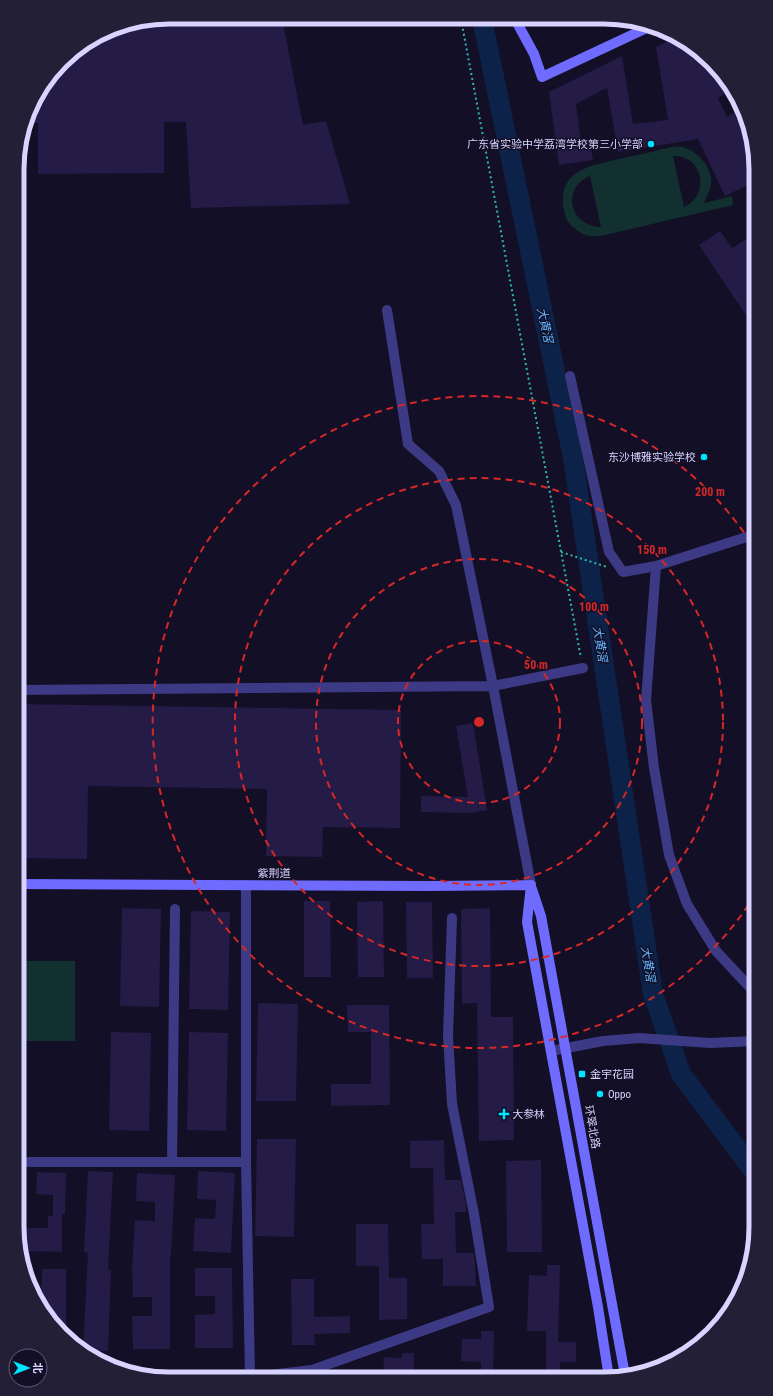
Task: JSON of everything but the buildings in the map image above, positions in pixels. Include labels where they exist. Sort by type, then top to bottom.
[{"type":"street","points":[[519,24],[534,54],[542,77],[644,30]]},
{"type":"street","points":[[387,310],[408,444],[439,471],[456,504],[493,686],[530,885],[526,922],[598,1307],[608,1372]]},
{"type":"street","points":[[570,376],[609,552],[623,572],[656,566],[749,536]]},
{"type":"street","points":[[656,566],[646,700],[654,768],[669,855],[687,904],[716,951],[749,986]]},
{"type":"street","points":[[24,690],[493,686],[583,668]]},
{"type":"street","name":"紫荆道","points":[[24,884],[530,885]]},
{"type":"street","points":[[246,885],[246,1162],[250,1372]]},
{"type":"street","name":"环翠北路","points":[[530,885],[541,916],[624,1371]]},
{"type":"street","points":[[172,1162],[175,908]]},
{"type":"street","points":[[296,1372],[312,1370],[489,1307],[474,1214],[452,1104],[448,1036],[452,918]]},
{"type":"street","points":[[551,1051],[603,1042],[639,1038],[710,1043],[749,1041]]},
{"type":"street","points":[[24,1162],[246,1162]]},
{"type":"path","points":[[462,24],[583,668]]},
{"type":"path","points":[[561,552],[623,572]]},
{"type":"green space","points":[[671,147],[683,147],[689,149],[704,162],[707,167],[710,173],[711,185],[704,203],[732,196],[733,205],[601,236],[583,234],[569,223],[564,208],[563,196],[565,186],[577,173],[585,168],[604,162]],"holes":[[[673,156],[683,157],[691,162],[697,168],[700,176],[698,193],[693,201],[684,207]],[[590,176],[601,227],[590,225],[582,220],[576,214],[573,206],[572,197],[575,189],[581,182]]]},
{"type":"green space","points":[[24,961],[75,961],[75,1041],[24,1041]]},
{"type":"waterway","name":"大黄滘","points":[[483,24],[573,458],[653,994],[681,1074],[749,1165]]},
{"type":"place","name":"广东省实验中学荔湾学校第三小学部","points":[[651,144]]},
{"type":"place","name":"东沙博雅实验学校","points":[[704,457]]},
{"type":"place","name":"金宇花园","points":[[582,1074]]},
{"type":"place","name":"Oppo","points":[[600,1094]]},
{"type":"place","name":"大参林","points":[[504,1114]]}]
